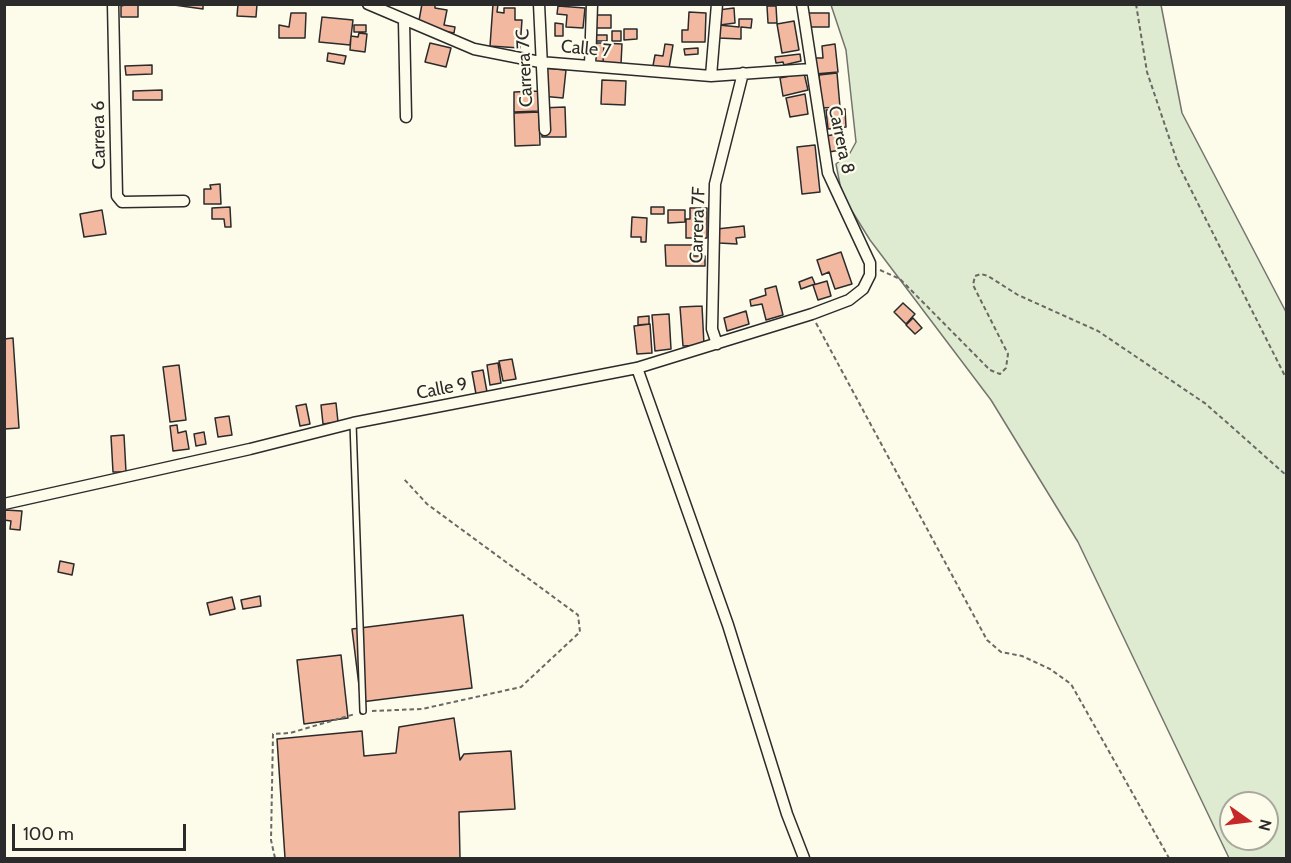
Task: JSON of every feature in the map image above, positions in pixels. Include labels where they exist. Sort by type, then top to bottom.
[{"type":"street","name":"Carrera 6","points":[[114,4],[117,196],[122,202],[184,201]]},
{"type":"street","name":"Calle 7","points":[[368,4],[474,49],[540,62],[711,76],[812,69]]},
{"type":"street","name":"Carrera 7C","points":[[539,4],[545,130]]},
{"type":"street","points":[[590,66],[592,4]]},
{"type":"street","points":[[711,76],[717,4]]},
{"type":"street","name":"Carrera 8","points":[[802,4],[828,173],[870,263],[870,275]]},
{"type":"street","points":[[404,21],[406,117]]},
{"type":"street","name":"Carrera 7F","points":[[717,344],[712,330],[715,184],[743,73]]},
{"type":"street","name":"Calle 9","points":[[4,504],[250,449],[352,423],[637,368],[812,314],[849,300],[863,289],[870,275]]},
{"type":"street","points":[[637,368],[728,625],[787,814],[804,858]]},
{"type":"lane","points":[[352,423],[363,711]]},
{"type":"path","points":[[1136,4],[1147,72],[1178,164],[1287,378]]},
{"type":"path","points":[[870,263],[900,279],[990,370],[1000,374],[1006,368],[1008,354],[973,285],[975,276],[981,274],[988,276],[1018,295],[1098,331],[1206,404],[1287,475]]},
{"type":"path","points":[[812,314],[987,640],[1001,652],[1022,656],[1050,669],[1071,684],[1169,858]]},
{"type":"path","points":[[275,858],[271,840],[273,734],[290,733],[363,711],[422,709],[521,687],[580,632],[578,615],[500,560],[427,504],[403,478]]},
{"type":"green space","points":[[831,5],[1161,5],[1182,113],[1286,312],[1286,858],[1229,858],[1226,851],[1279,851],[1279,791],[1219,791],[1219,837],[1078,542],[991,400],[870,240],[842,195],[836,164],[850,153],[856,142],[846,50]]},
{"type":"building","points":[[138,4],[138,17],[121,17],[121,6]]},
{"type":"building","points":[[167,4],[203,4],[203,9]]},
{"type":"building","points":[[238,4],[257,4],[256,17],[237,16]]},
{"type":"building","points":[[422,4],[435,4],[435,8],[447,10],[444,25],[455,27],[454,33],[418,26]]},
{"type":"building","points":[[493,4],[498,4],[497,12],[504,13],[504,8],[515,8],[515,20],[522,20],[520,48],[490,46]]},
{"type":"building","points":[[558,6],[585,8],[583,28],[566,27],[567,15],[557,14]]},
{"type":"building","points":[[767,6],[776,6],[777,23],[768,23]]},
{"type":"building","points":[[734,8],[735,23],[720,25],[718,10]]},
{"type":"building","points":[[689,12],[706,13],[705,42],[682,42],[682,30],[688,30]]},
{"type":"building","points":[[291,13],[306,13],[305,38],[279,38],[279,25],[289,27]]},
{"type":"building","points":[[808,13],[829,13],[829,27],[808,27]]},
{"type":"building","points":[[593,15],[611,15],[611,28],[593,28]]},
{"type":"building","points":[[322,17],[353,20],[350,45],[319,42]]},
{"type":"building","points":[[739,19],[752,19],[751,28],[741,27],[741,39],[718,38],[719,25],[739,27]]},
{"type":"building","points":[[794,21],[799,50],[782,53],[777,24]]},
{"type":"building","points":[[555,23],[563,24],[563,36],[555,36]]},
{"type":"building","points":[[354,25],[366,25],[366,32],[354,32]]},
{"type":"building","points":[[624,29],[637,29],[637,39],[624,40]]},
{"type":"building","points":[[612,31],[621,31],[621,41],[612,41]]},
{"type":"building","points":[[359,33],[367,34],[365,52],[350,50],[351,36],[358,37]]},
{"type":"building","points":[[590,35],[607,35],[607,41],[590,41]]},
{"type":"building","points":[[430,43],[451,48],[446,67],[425,62]]},
{"type":"building","points":[[590,43],[604,43],[603,63],[589,63]]},
{"type":"building","points":[[604,43],[622,44],[621,64],[603,63]]},
{"type":"building","points":[[665,44],[673,45],[668,74],[652,71],[655,55],[663,56]]},
{"type":"building","points":[[835,44],[838,72],[815,74],[814,58],[823,58],[822,46]]},
{"type":"building","points":[[698,48],[698,54],[685,55],[684,49]]},
{"type":"building","points":[[328,53],[346,56],[344,64],[327,61]]},
{"type":"building","points":[[800,54],[801,61],[784,65],[783,62],[776,63],[775,57]]},
{"type":"building","points":[[152,65],[152,74],[126,75],[125,66]]},
{"type":"building","points":[[544,68],[566,70],[563,98],[541,96]]},
{"type":"building","points":[[804,73],[808,90],[783,96],[780,78]]},
{"type":"building","points":[[837,73],[840,107],[822,108],[819,75]]},
{"type":"building","points":[[602,80],[626,81],[625,105],[601,104]]},
{"type":"building","points":[[162,90],[162,100],[133,100],[133,91]]},
{"type":"building","points":[[539,91],[540,111],[514,112],[514,92]]},
{"type":"building","points":[[805,94],[808,114],[790,117],[786,98]]},
{"type":"building","points":[[565,107],[566,137],[542,137],[541,108]]},
{"type":"building","points":[[845,109],[846,127],[828,129],[826,110]]},
{"type":"building","points":[[539,112],[540,145],[515,146],[514,113]]},
{"type":"building","points":[[843,133],[846,149],[829,152],[826,136]]},
{"type":"building","points":[[815,145],[820,192],[802,194],[797,147]]},
{"type":"building","points":[[220,184],[221,204],[204,204],[204,189],[211,189],[210,185]]},
{"type":"building","points":[[230,207],[231,227],[225,227],[224,219],[212,219],[212,208]]},
{"type":"building","points":[[651,207],[664,207],[664,214],[651,214]]},
{"type":"building","points":[[690,208],[707,208],[707,238],[686,238],[686,219],[690,219]]},
{"type":"building","points":[[102,210],[106,234],[84,237],[80,214]]},
{"type":"building","points":[[668,210],[685,210],[685,222],[668,223]]},
{"type":"building","points":[[632,217],[647,218],[646,242],[641,242],[641,237],[631,237]]},
{"type":"building","points":[[744,226],[745,237],[736,238],[737,244],[719,243],[717,229]]},
{"type":"building","points":[[665,245],[693,245],[693,256],[705,256],[705,266],[666,266]]},
{"type":"building","points":[[841,252],[852,284],[835,289],[829,272],[822,275],[817,260]]},
{"type":"building","points":[[812,277],[815,284],[801,289],[799,282]]},
{"type":"building","points":[[827,281],[831,296],[818,300],[813,285]]},
{"type":"building","points":[[776,286],[783,315],[766,320],[762,304],[751,306],[750,300],[766,295],[765,289]]},
{"type":"building","points":[[903,303],[915,314],[906,324],[894,312]]},
{"type":"building","points":[[702,306],[704,345],[683,346],[680,307]]},
{"type":"building","points":[[746,311],[749,324],[727,331],[724,318]]},
{"type":"building","points":[[669,314],[671,349],[655,351],[652,315]]},
{"type":"building","points":[[649,316],[649,324],[638,325],[638,317]]},
{"type":"building","points":[[913,318],[922,328],[915,334],[906,325]]},
{"type":"building","points":[[650,324],[652,353],[637,354],[634,326]]},
{"type":"building","points":[[13,338],[19,428],[4,429],[4,339]]},
{"type":"building","points":[[512,359],[516,379],[503,381],[499,361]]},
{"type":"building","points":[[498,363],[501,383],[490,385],[487,365]]},
{"type":"building","points":[[179,365],[186,420],[170,422],[163,367]]},
{"type":"building","points":[[483,370],[487,392],[476,394],[472,372]]},
{"type":"building","points":[[336,403],[338,422],[323,424],[321,405]]},
{"type":"building","points":[[306,404],[310,424],[300,426],[296,406]]},
{"type":"building","points":[[229,416],[232,435],[218,437],[215,418]]},
{"type":"building","points":[[177,425],[178,433],[186,431],[189,449],[173,451],[170,426]]},
{"type":"building","points":[[204,432],[206,444],[196,446],[194,434]]},
{"type":"building","points":[[124,435],[126,472],[113,472],[111,436]]},
{"type":"building","points":[[5,510],[22,511],[20,530],[10,529],[11,521],[4,520]]},
{"type":"building","points":[[60,561],[74,564],[72,575],[58,572]]},
{"type":"building","points":[[260,596],[261,606],[243,609],[241,600]]},
{"type":"building","points":[[232,597],[235,609],[210,615],[207,603]]},
{"type":"building","points":[[463,615],[472,688],[361,702],[352,629]]},
{"type":"building","points":[[341,655],[348,718],[304,724],[297,660]]},
{"type":"building","points":[[454,718],[460,760],[464,754],[511,751],[515,809],[459,812],[460,858],[285,858],[277,739],[362,731],[364,756],[396,753],[399,727]]}]
